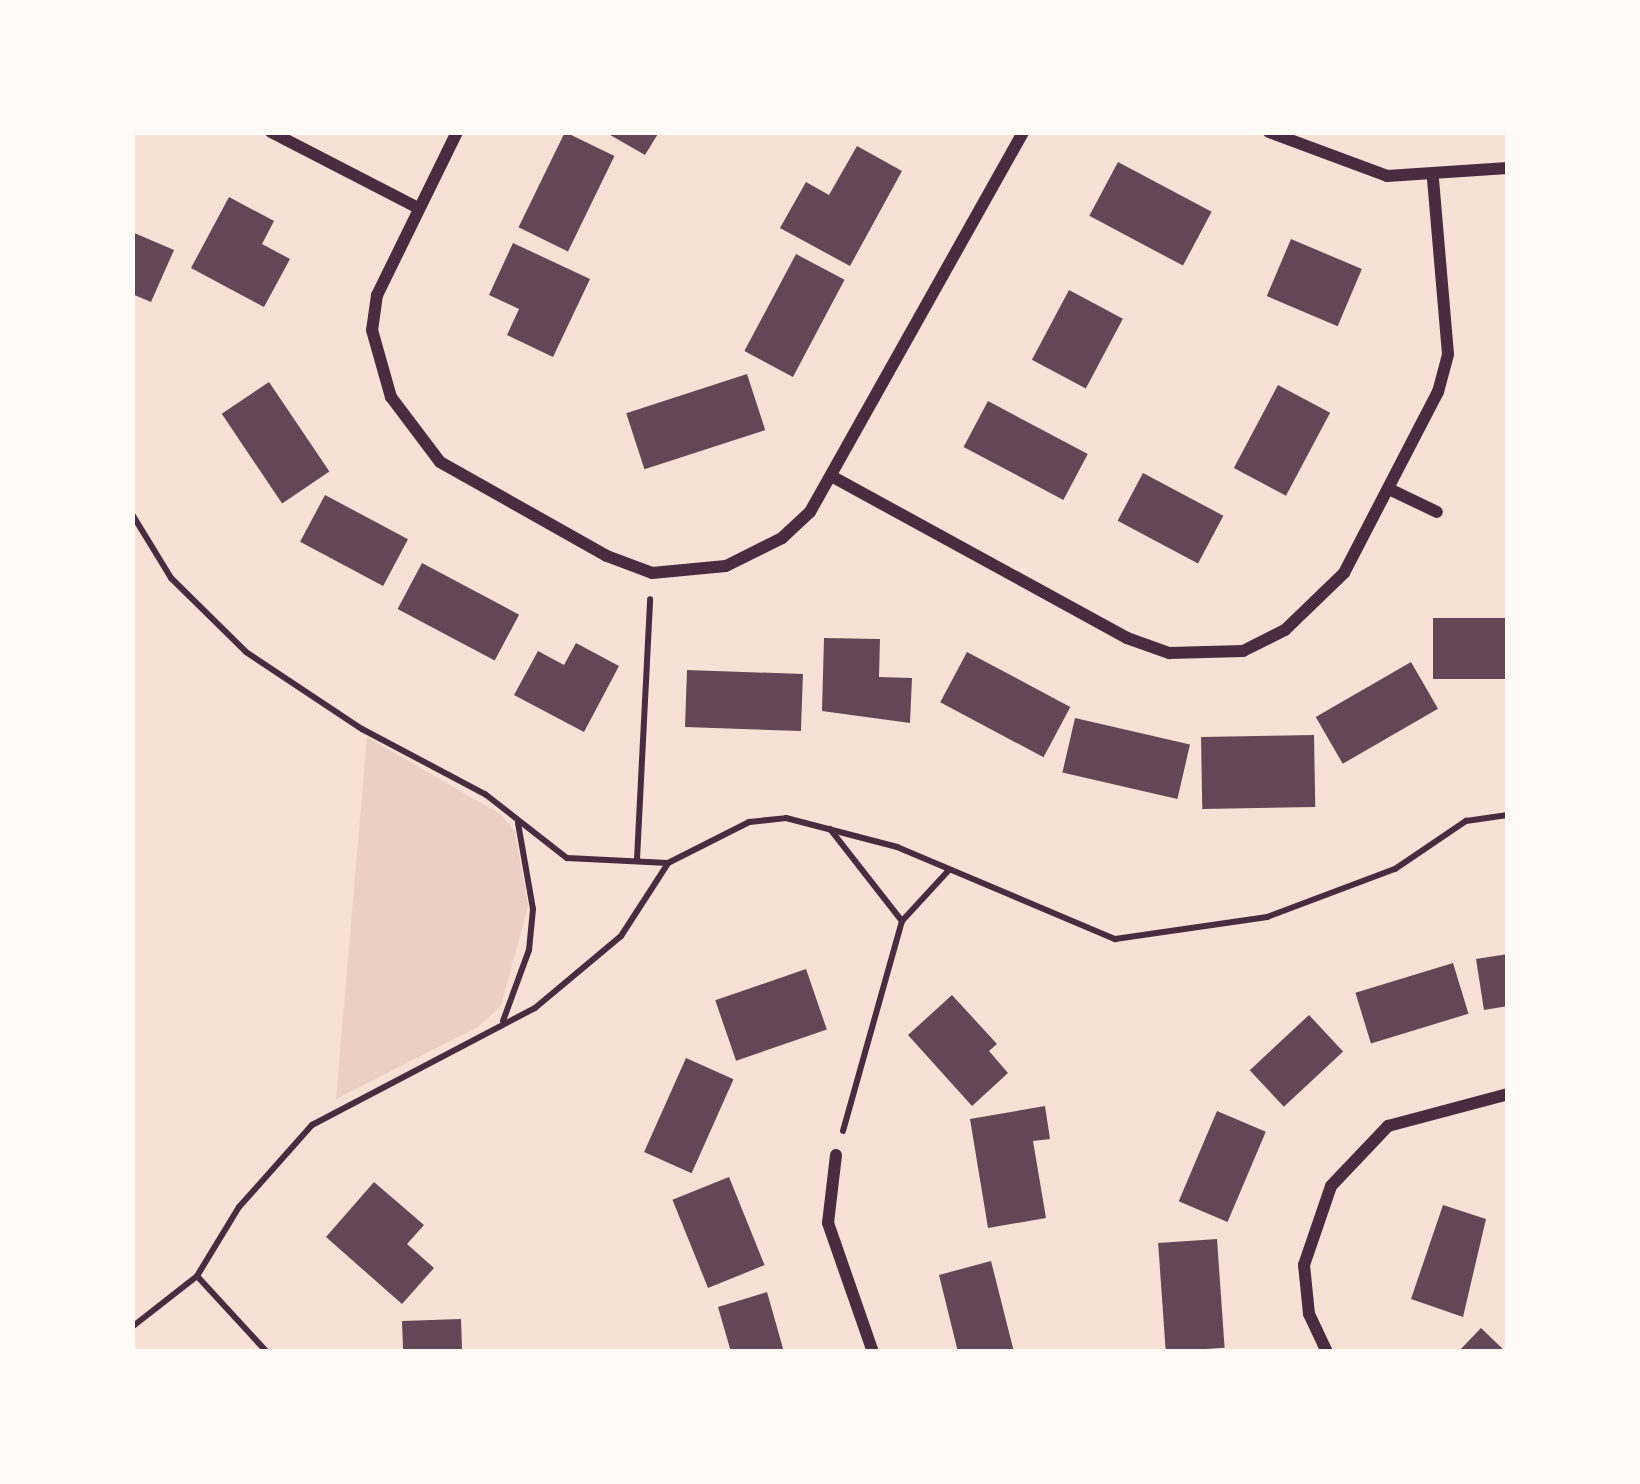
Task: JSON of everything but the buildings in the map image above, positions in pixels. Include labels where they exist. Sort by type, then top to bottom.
[{"type":"street","points":[[271,132],[416,208]]},
{"type":"street","points":[[457,132],[389,257],[372,330],[409,427],[440,462],[607,556],[652,573],[693,572],[751,555],[782,538],[833,477],[1022,132]]},
{"type":"street","points":[[1269,132],[1343,165],[1433,179],[1508,168]]},
{"type":"street","points":[[833,477],[1127,638],[1206,655],[1243,651],[1323,600],[1389,489],[1438,392],[1448,354],[1433,179]]},
{"type":"street","points":[[1389,489],[1437,512]]},
{"type":"street","points":[[1328,1352],[1309,1314],[1304,1265],[1331,1186],[1388,1126],[1508,1094]]},
{"type":"street","points":[[836,1155],[827,1223],[873,1352]]},
{"type":"path","points":[[132,514],[171,578],[246,652],[362,729],[485,794],[567,858],[617,866],[637,859],[668,863]]},
{"type":"path","points":[[637,859],[652,573]]},
{"type":"path","points":[[132,1327],[196,1276],[239,1207],[312,1125],[535,1008],[598,958],[668,863],[748,822],[829,826],[1115,939],[1267,917],[1395,868],[1466,821],[1508,815]]},
{"type":"path","points":[[502,1022],[529,950],[533,910],[518,823]]},
{"type":"path","points":[[829,826],[902,921]]},
{"type":"path","points":[[836,1155],[902,921],[947,872]]},
{"type":"path","points":[[196,1276],[267,1352]]},
{"type":"shaded area","points":[[367,737],[502,815],[515,832],[528,906],[501,1006],[478,1027],[336,1099]]}]
